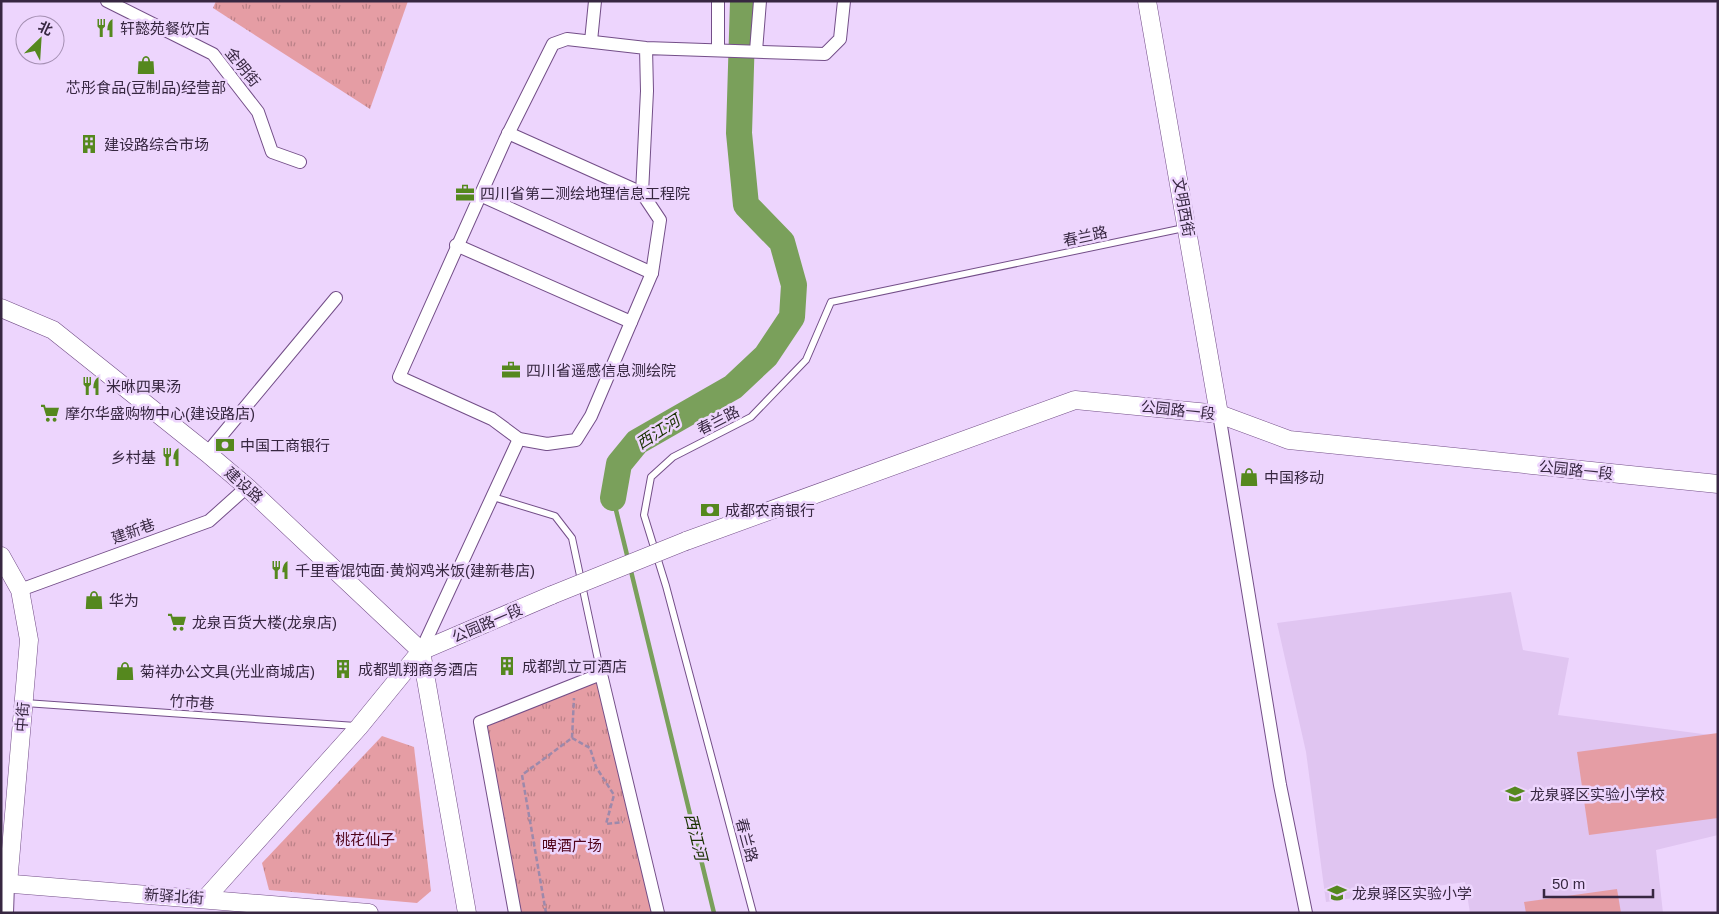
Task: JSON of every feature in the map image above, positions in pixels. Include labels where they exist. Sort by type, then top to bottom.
[{"type":"street","name":"金明街","points":[[106,1],[213,54],[258,112],[272,152],[300,162]]},
{"type":"street","points":[[591,41],[594,1]]},
{"type":"street","points":[[718,1],[718,50]]},
{"type":"street","points":[[754,51],[760,1]]},
{"type":"street","points":[[508,133],[642,193],[660,220],[652,274],[591,416],[576,440],[547,444],[519,439],[492,419],[399,378],[456,245],[508,133],[554,44],[567,38],[646,48],[825,54],[840,39],[844,1]]},
{"type":"street","name":"文明西街","points":[[1147,1],[1219,414]]},
{"type":"street","points":[[642,193],[647,91],[646,48]]},
{"type":"street","points":[[480,195],[652,274]]},
{"type":"street","points":[[456,245],[631,322]]},
{"type":"street","points":[[207,453],[336,298]]},
{"type":"street","name":"建设路","points":[[1,308],[53,330],[207,453],[247,487],[421,651]]},
{"type":"street","name":"公园路一段","points":[[421,651],[686,541],[1075,400],[1219,414],[1289,440],[1718,484]]},
{"type":"street","points":[[1219,414],[1280,785],[1306,913]]},
{"type":"street","points":[[206,899],[359,727],[421,651],[519,439]]},
{"type":"street","name":"建新巷","points":[[20,590],[210,521],[247,487]]},
{"type":"street","name":"中街","points":[[1,556],[20,590],[29,640],[5,883]]},
{"type":"street","points":[[421,651],[467,913]]},
{"type":"street","points":[[515,913],[480,722],[601,674],[658,913]]},
{"type":"street","points":[[5,883],[7,913]]},
{"type":"street","name":"新驿北街","points":[[5,883],[369,913]]},
{"type":"lane","name":"春兰路","points":[[753,913],[668,596],[644,515],[651,477],[673,457],[751,417],[806,360],[831,302],[1187,227]]},
{"type":"lane","points":[[493,498],[555,516],[572,538],[601,674]]},
{"type":"lane","name":"竹市巷","points":[[23,703],[359,727]]},
{"type":"path","points":[[572,738],[575,684]]},
{"type":"path","points":[[572,738],[590,748],[596,767],[614,794],[606,824],[636,821]]},
{"type":"path","points":[[546,913],[522,775],[572,738]]},
{"type":"shaded area","name":"龙泉驿区实验小学校","points":[[1511,592],[1523,650],[1569,658],[1558,715],[1718,736],[1718,835],[1656,850],[1663,913],[1470,913],[1465,882],[1326,902],[1306,752],[1277,623]]},
{"type":"green space","points":[[216,1],[408,1],[370,109],[213,8]]},
{"type":"green space","name":"啤酒广场","points":[[601,674],[658,913],[515,913],[480,722]]},
{"type":"green space","points":[[1718,733],[1718,818],[1589,835],[1577,752]]},
{"type":"green space","name":"桃花仙子","points":[[382,736],[414,747],[431,891],[417,903],[269,890],[262,863]]},
{"type":"green space","points":[[1617,889],[1621,913],[1526,913],[1524,902]]},
{"type":"waterway","name":"西江河","points":[[613,498],[619,464],[637,442],[733,387],[766,356],[792,317],[794,285],[782,242],[746,205],[739,133],[743,1]]},
{"type":"waterway","name":"西江河","points":[[613,498],[628,559]]},
{"type":"waterway","name":"西江河","points":[[630,567],[714,913]]},
{"type":"place","name":"轩懿苑餐饮店","points":[[105,28]]},
{"type":"place","name":"芯彤食品(豆制品)经营部","points":[[146,65]]},
{"type":"place","name":"建设路综合市场","points":[[89,144]]},
{"type":"place","name":"四川省第二测绘地理信息工程院","points":[[465,193]]},
{"type":"place","name":"四川省遥感信息测绘院","points":[[511,370]]},
{"type":"place","name":"米咻四果汤","points":[[91,386]]},
{"type":"place","name":"摩尔华盛购物中心(建设路店)","points":[[50,413]]},
{"type":"place","name":"中国工商银行","points":[[225,445]]},
{"type":"place","name":"乡村基","points":[[171,457]]},
{"type":"place","name":"中国移动","points":[[1249,477]]},
{"type":"place","name":"成都农商银行","points":[[710,510]]},
{"type":"place","name":"千里香馄饨面·黄焖鸡米饭(建新巷店)","points":[[280,570]]},
{"type":"place","name":"华为","points":[[94,600]]},
{"type":"place","name":"龙泉百货大楼(龙泉店)","points":[[177,622]]},
{"type":"place","name":"成都凯立可酒店","points":[[507,666]]},
{"type":"place","name":"成都凯翔商务酒店","points":[[343,669]]},
{"type":"place","name":"菊祥办公文具(光业商城店)","points":[[125,671]]},
{"type":"place","name":"龙泉驿区实验小学校","points":[[1515,794]]},
{"type":"place","name":"龙泉驿区实验小学","points":[[1337,893]]}]
